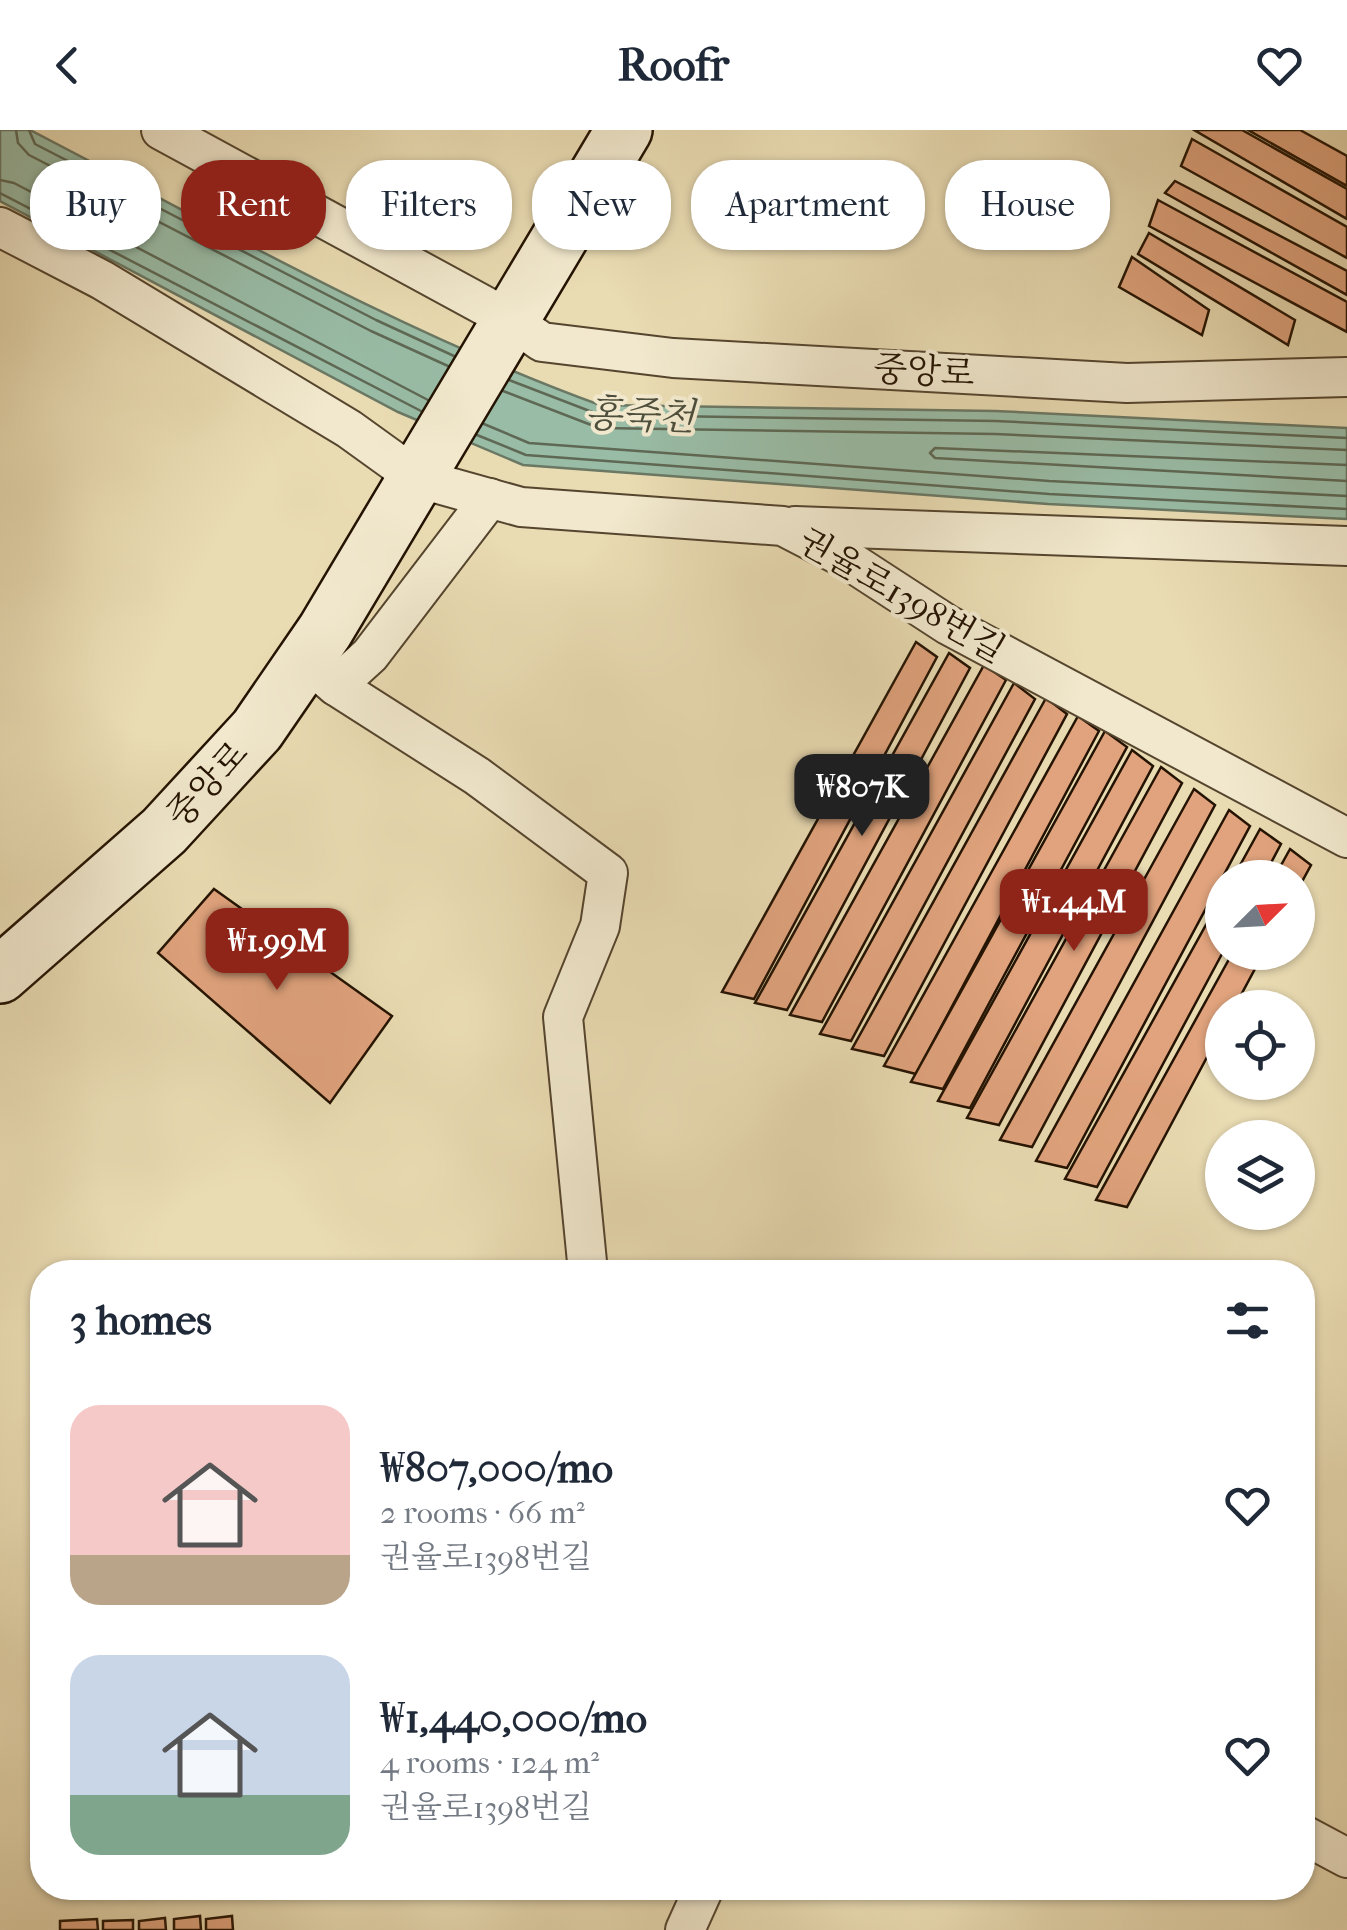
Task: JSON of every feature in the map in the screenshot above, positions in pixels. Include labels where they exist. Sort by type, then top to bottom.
[{"type":"main road","points":[[504,330],[624,130]]},
{"type":"main road","name":"중앙로","points":[[0,975],[177,818],[256,730],[321,674],[425,466],[504,330]]},
{"type":"street","name":"중앙로","points":[[161,130],[504,330],[542,342],[673,358],[1127,383],[1347,377]]},
{"type":"street","points":[[0,227],[102,280],[350,428],[425,466]]},
{"type":"street","name":"권율로1398번길","points":[[425,466],[490,498],[521,508],[783,526],[845,558],[948,625],[1347,838]]},
{"type":"street","points":[[321,674],[370,655],[490,498]]},
{"type":"street","points":[[783,526],[1347,546]]},
{"type":"street","points":[[321,674],[477,776],[608,873],[600,926],[563,1017],[587,1260]]},
{"type":"street","points":[[1315,1841],[1347,1858]]},
{"type":"street","points":[[685,1930],[699,1900]]},
{"type":"water","name":"홍죽천","points":[[0,130],[30,130],[87,160],[30,160],[30,217],[0,201]]},
{"type":"water","name":"홍죽천","points":[[161,199],[181,210],[181,250],[258,250],[454,345],[600,405],[995,411],[1347,428],[1347,519],[1048,504],[523,465],[398,412],[92,250],[161,250]]},
{"type":"building","points":[[1194,130],[1242,130],[1347,189],[1347,219]]},
{"type":"building","points":[[1248,130],[1300,130],[1347,156],[1347,186]]},
{"type":"building","points":[[1192,139],[1347,227],[1347,258],[1181,166]]},
{"type":"building","points":[[1175,181],[1347,271],[1347,295],[1165,193]]},
{"type":"building","points":[[1158,200],[1347,302],[1347,332],[1149,226]]},
{"type":"building","points":[[1149,233],[1295,320],[1288,345],[1138,254]]},
{"type":"building","points":[[1132,257],[1209,310],[1202,335],[1119,287]]},
{"type":"building","points":[[916,642],[937,657],[754,999],[722,992]]},
{"type":"building","points":[[949,653],[970,668],[787,1010],[755,1003]]},
{"type":"building","points":[[984,665],[1006,680],[822,1022],[790,1015]]},
{"type":"building","points":[[1014,683],[1035,699],[851,1041],[820,1034]]},
{"type":"building","points":[[1046,698],[1067,714],[884,1056],[852,1049]]},
{"type":"building","points":[[1078,716],[1099,731],[916,1074],[884,1066]]},
{"type":"building","points":[[1105,731],[1127,747],[943,1089],[911,1082]]},
{"type":"building","points":[[1132,750],[1153,766],[970,1108],[938,1101]]},
{"type":"building","points":[[1161,767],[1182,783],[999,1125],[967,1118]]},
{"type":"building","points":[[1194,789],[1215,805],[1032,1147],[1000,1140]]},
{"type":"building","points":[[1229,810],[1250,826],[1232,860],[1205,860],[1205,910],[1067,1168],[1036,1161]]},
{"type":"building","points":[[1260,829],[1281,844],[1273,860],[1243,860]]},
{"type":"building","points":[[1290,849],[1304,860],[1284,860]]},
{"type":"building","points":[[214,889],[392,1016],[330,1103],[158,953]]},
{"type":"building","points":[[1205,927],[1205,970],[1213,970],[1097,1187],[1065,1179]]},
{"type":"building","points":[[1223,970],[1254,970],[1244,990],[1212,990]]},
{"type":"building","points":[[1205,1003],[1205,1061],[1127,1207],[1096,1200]]},
{"type":"building","points":[[200,1916],[201,1930],[174,1930],[174,1919]]},
{"type":"building","points":[[232,1916],[233,1930],[206,1930],[206,1919]]},
{"type":"building","points":[[165,1918],[166,1930],[139,1930],[139,1921]]},
{"type":"building","points":[[97,1919],[98,1930],[60,1930],[60,1921]]},
{"type":"building","points":[[133,1920],[133,1930],[103,1930],[103,1921]]}]
